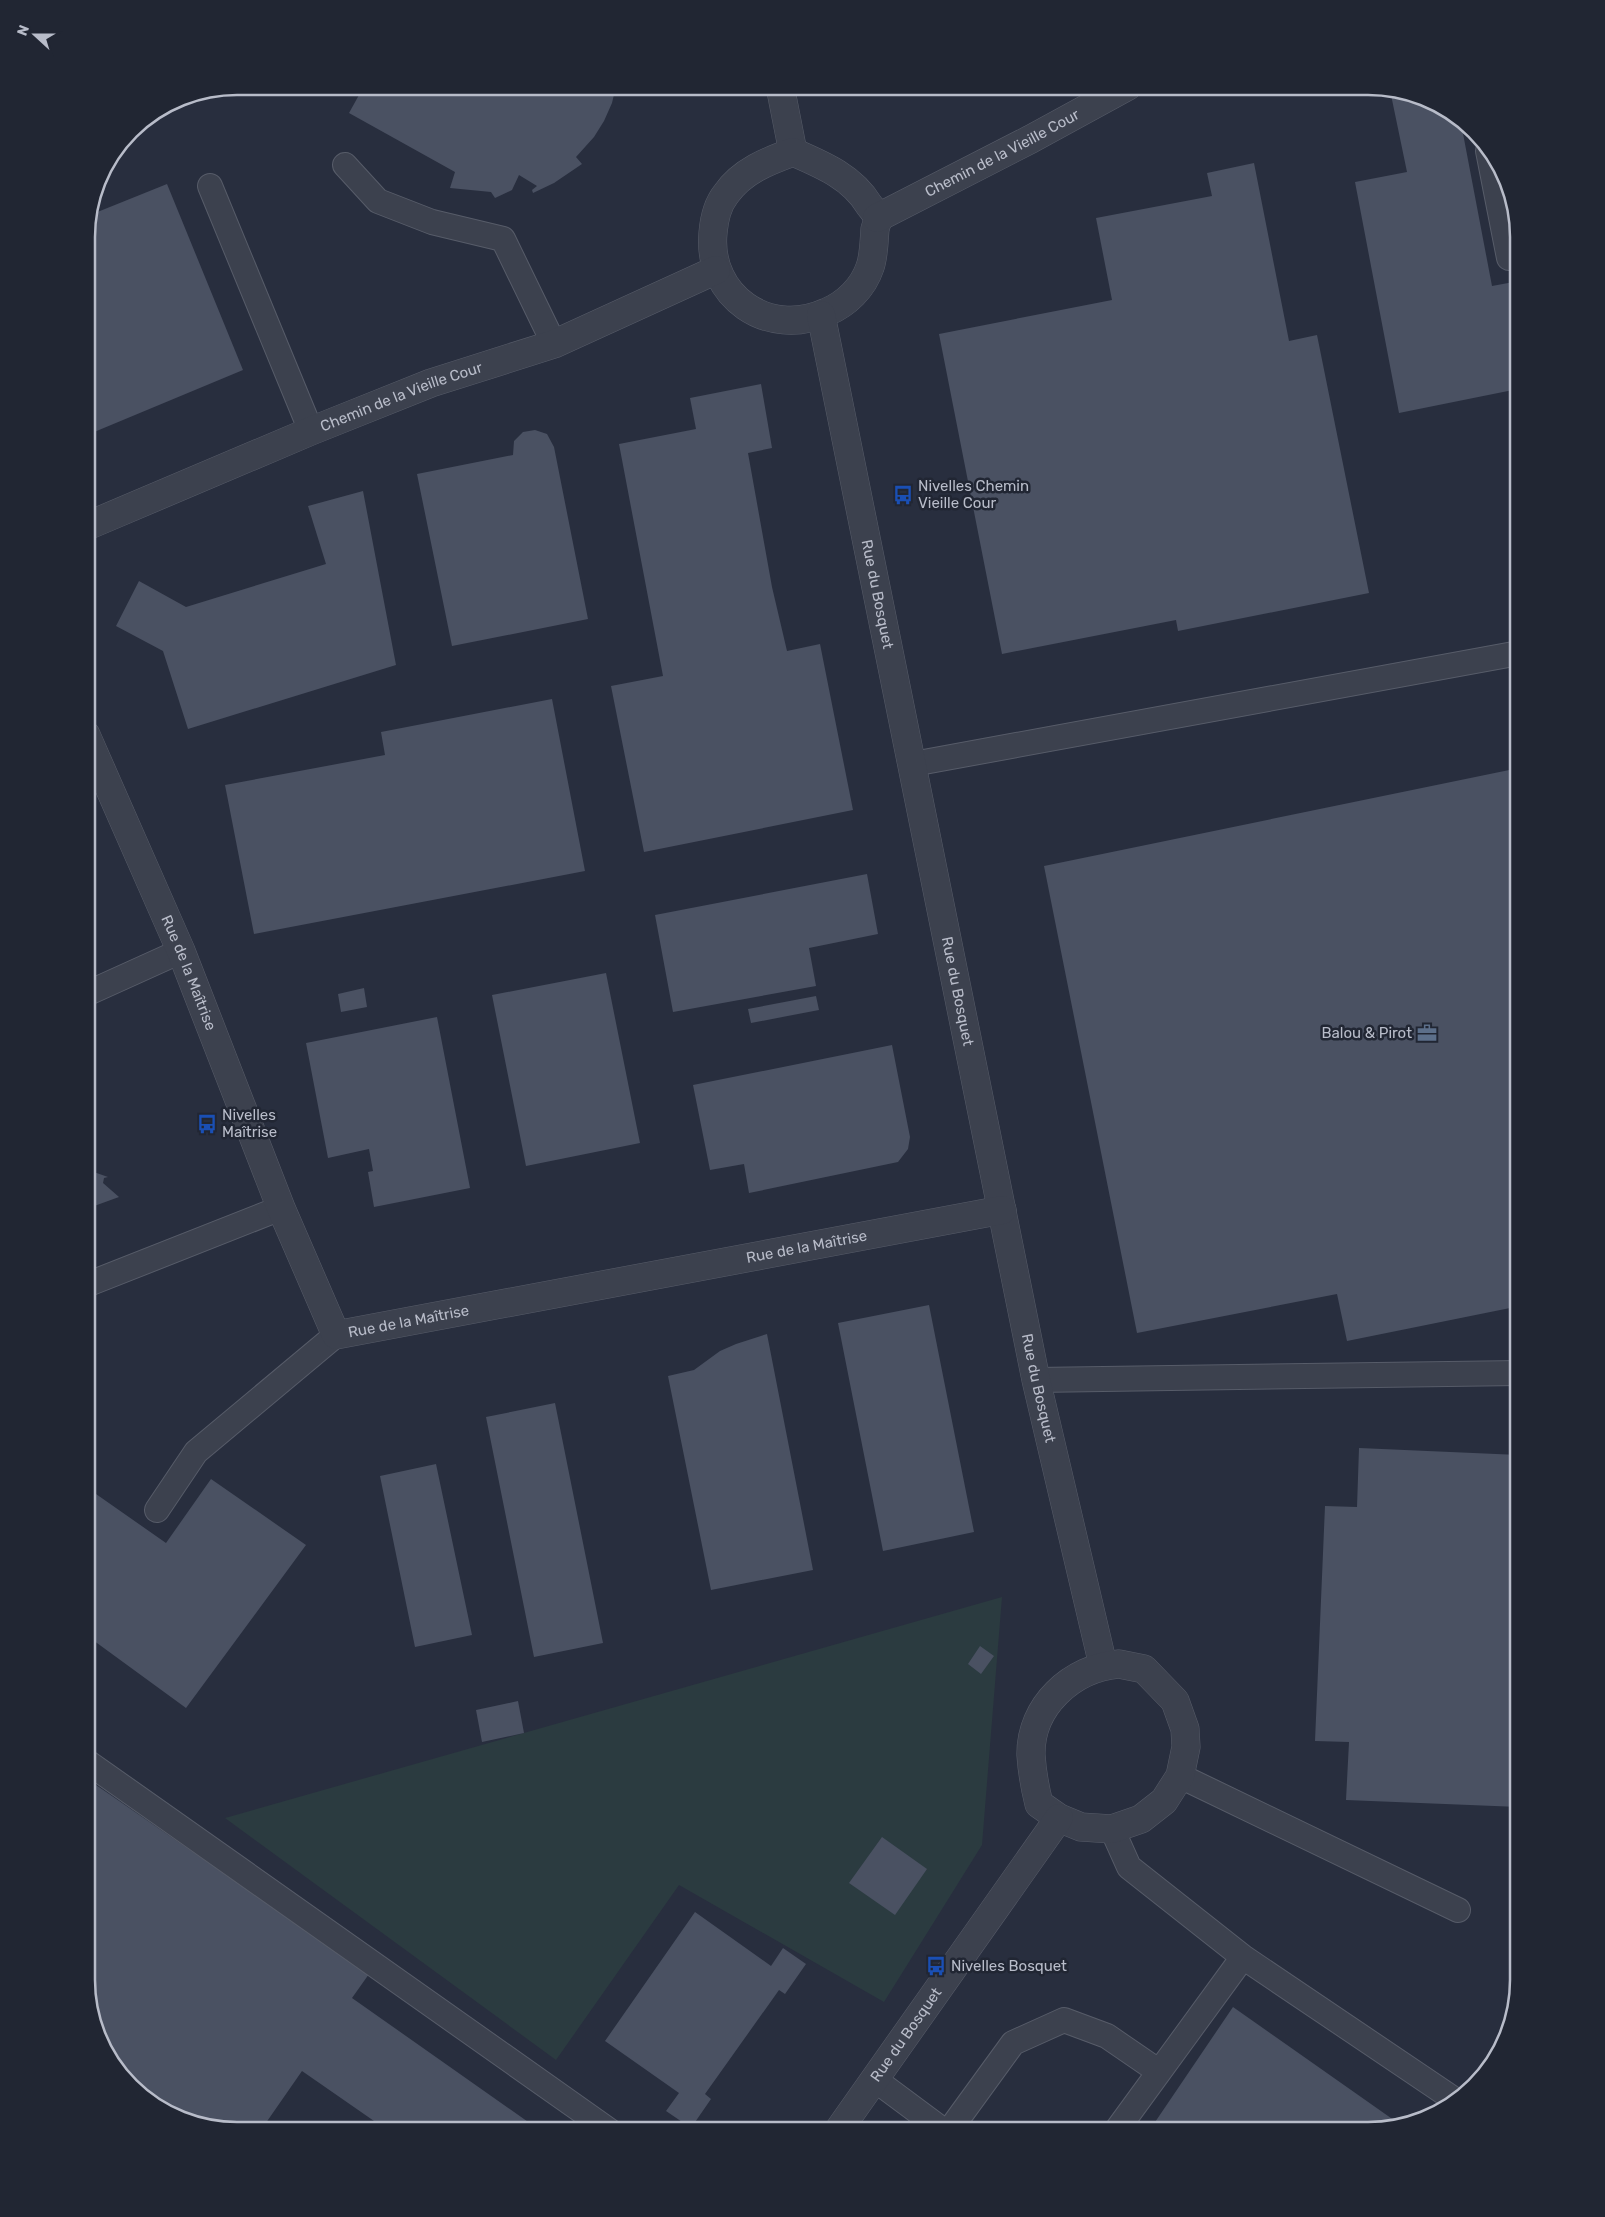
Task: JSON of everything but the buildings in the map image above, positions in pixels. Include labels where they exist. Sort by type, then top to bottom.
[{"type":"street","points":[[782,95],[793,152]]},
{"type":"street","name":"Chemin de la Vieille Cour","points":[[877,218],[1031,140],[1104,95]]},
{"type":"street","points":[[793,152],[830,168],[850,182],[864,197],[877,218],[870,267],[856,292],[840,307],[821,315],[793,321],[768,318],[743,305],[731,295],[716,270],[711,250],[714,222],[726,194],[746,174],[768,161],[793,152]]},
{"type":"street","name":"Chemin de la Vieille Cour","points":[[95,522],[311,431],[431,383],[554,344],[716,270]]},
{"type":"street","name":"Rue du Bosquet","points":[[821,315],[1036,1380],[1103,1665]]},
{"type":"street","name":"Rue de la Maîtrise","points":[[95,755],[181,951],[281,1208],[336,1335],[1002,1210]]},
{"type":"street","points":[[1119,1664],[1144,1669],[1175,1700],[1185,1729],[1186,1747],[1180,1776],[1164,1801],[1141,1820],[1112,1829],[1081,1827],[1059,1818],[1039,1804],[1031,1753],[1036,1726],[1046,1704],[1064,1684],[1103,1665],[1119,1664]]},
{"type":"street","name":"Rue du Bosquet","points":[[844,2122],[1059,1818]]},
{"type":"lane","points":[[345,165],[378,201],[432,222],[503,239],[554,344]]},
{"type":"lane","points":[[1491,166],[1510,258]]},
{"type":"lane","points":[[210,186],[311,431]]},
{"type":"lane","points":[[913,764],[1510,655]]},
{"type":"lane","points":[[95,990],[181,951]]},
{"type":"lane","points":[[95,1281],[281,1208]]},
{"type":"lane","points":[[157,1510],[196,1452],[336,1335]]},
{"type":"lane","points":[[1036,1380],[1510,1373]]},
{"type":"lane","points":[[95,1767],[599,2122]]},
{"type":"lane","points":[[1180,1776],[1458,1910]]},
{"type":"lane","points":[[1112,1829],[1130,1867],[1243,1957],[1450,2096]]},
{"type":"lane","points":[[1122,2122],[1243,1957]]},
{"type":"lane","points":[[956,2122],[1013,2043],[1064,2020],[1107,2036],[1158,2071]]},
{"type":"lane","points":[[874,2079],[932,2122]]},
{"type":"shaded area","points":[[1002,1597],[982,1845],[884,2002],[679,1885],[556,2060],[225,1818]]},
{"type":"place","name":"Nivelles Chemin Vieille Cour","points":[[903,495]]},
{"type":"place","name":"Balou & Pirot","points":[[1427,1033]]},
{"type":"place","name":"Nivelles Maîtrise","points":[[207,1124]]},
{"type":"place","name":"Nivelles Bosquet","points":[[936,1966]]}]
